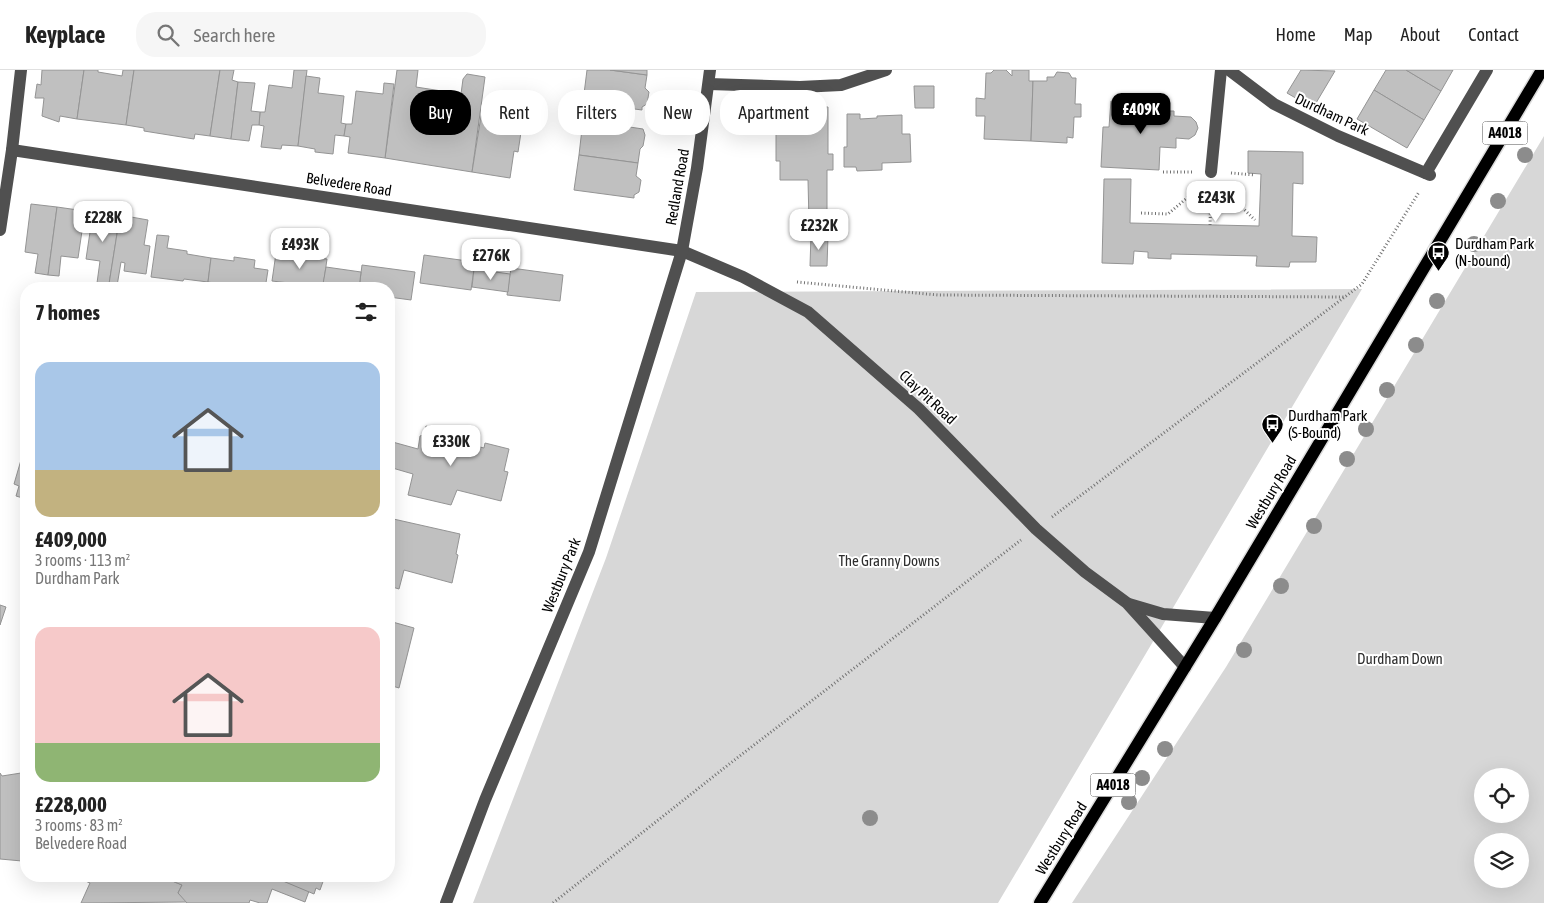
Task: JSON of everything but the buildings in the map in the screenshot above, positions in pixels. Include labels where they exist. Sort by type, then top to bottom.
[{"type":"main road","name":"Westbury Road","points":[[1040,903],[1215,618],[1542,70]]},
{"type":"street","points":[[0,230],[22,70]]},
{"type":"street","name":"Redland Road","points":[[682,251],[697,168],[710,70]]},
{"type":"street","points":[[709,84],[800,87],[841,85],[886,70]]},
{"type":"street","points":[[1211,175],[1221,70]]},
{"type":"street","name":"Durdham Park","points":[[1229,70],[1274,104],[1338,136],[1428,174]]},
{"type":"street","points":[[1428,174],[1487,70]]},
{"type":"street","name":"Belvedere Road","points":[[12,150],[682,251]]},
{"type":"street","name":"Clay Pit Road","points":[[682,251],[743,277],[808,312],[918,409],[1036,529],[1085,572],[1127,603],[1185,667]]},
{"type":"street","name":"Westbury Park","points":[[446,903],[485,800],[590,552],[682,251]]},
{"type":"street","name":"Clay Pit Road","points":[[1127,603],[1163,614],[1215,618]]},
{"type":"path","points":[[554,903],[736,759],[1036,529],[1362,284],[1428,174]]},
{"type":"path","points":[[1141,213],[1168,214],[1211,175]]},
{"type":"path","points":[[1211,175],[1255,220]]},
{"type":"path","points":[[1210,225],[1211,175]]},
{"type":"path","points":[[791,282],[938,295],[1346,297]]},
{"type":"green space","name":"Durdham Down","points":[[1544,136],[1544,903],[1072,903],[1226,667]]},
{"type":"green space","name":"The Granny Downs","points":[[1362,289],[998,903],[473,903],[606,558],[696,292]]},
{"type":"place","name":"Durdham Park (N-bound)","points":[[1439,271]]},
{"type":"place","name":"Durdham Park (S-Bound)","points":[[1272,443]]}]
